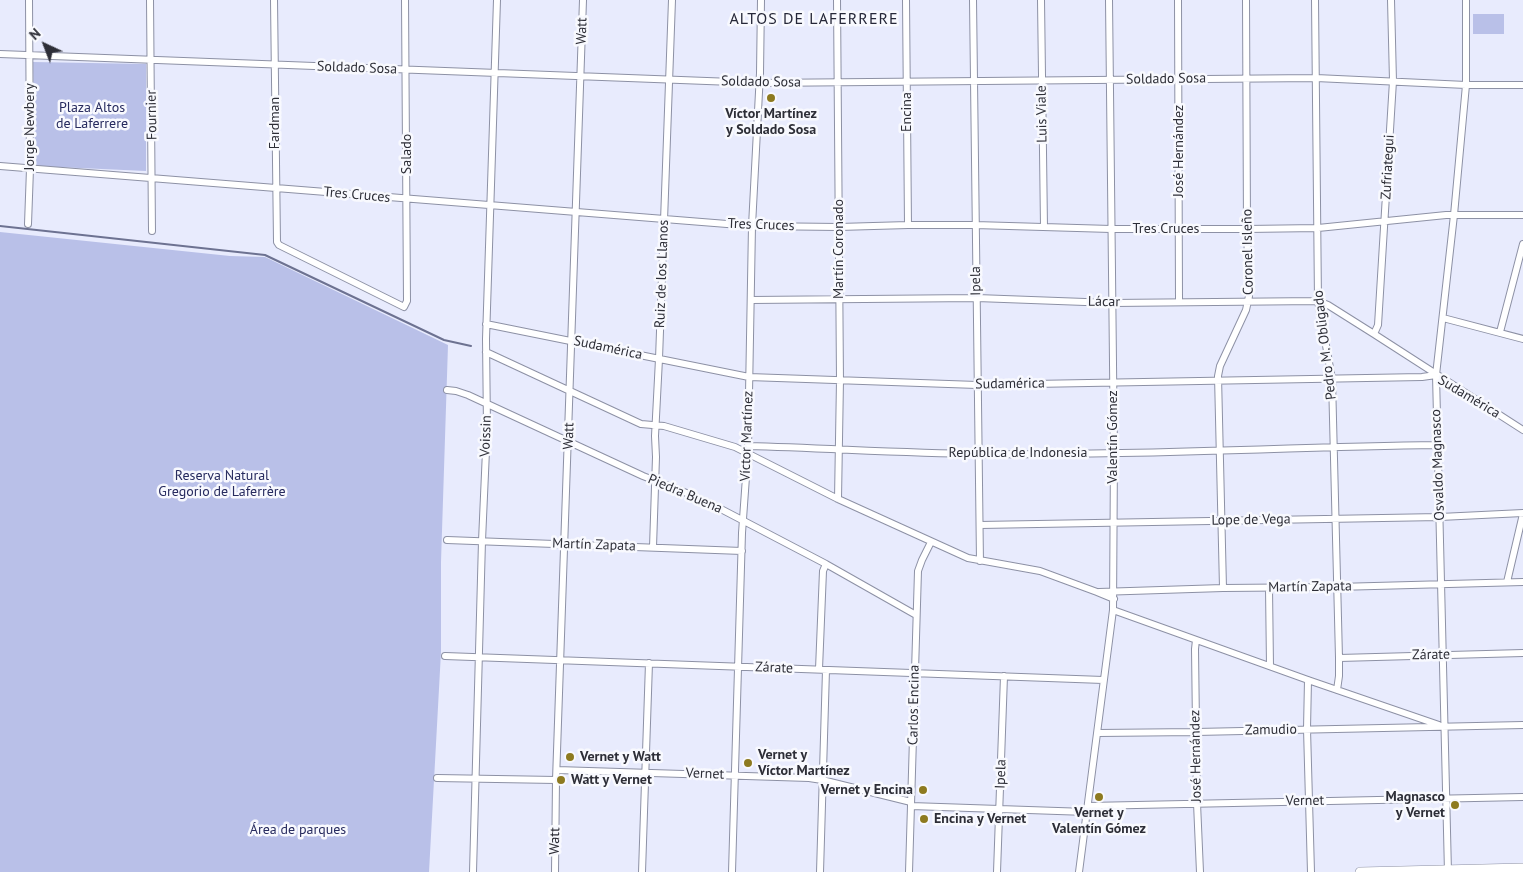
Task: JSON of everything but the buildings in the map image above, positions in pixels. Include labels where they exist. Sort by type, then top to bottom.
[{"type":"street","name":"Jorge Newbery","points":[[28,224],[30,169],[29,0]]},
{"type":"street","name":"Fournier","points":[[150,0],[152,231]]},
{"type":"street","name":"Fardman","points":[[274,0],[276,238],[279,245],[404,307]]},
{"type":"street","name":"Salado","points":[[404,307],[408,301],[405,0]]},
{"type":"street","name":"Voissin","points":[[473,872],[482,541],[488,428],[486,324],[497,0]]},
{"type":"street","name":"Watt","points":[[555,872],[556,780],[583,0]]},
{"type":"street","name":"Ruiz de los Llanos","points":[[654,547],[655,425],[672,0]]},
{"type":"street","name":"Víctor Martínez","points":[[732,872],[743,520],[748,454],[752,226],[761,0]]},
{"type":"street","name":"Martín Coronado","points":[[837,0],[840,300],[838,499]]},
{"type":"street","name":"Encina","points":[[906,0],[908,225]]},
{"type":"street","name":"Ipela","points":[[973,0],[980,561]]},
{"type":"street","name":"Luis Viale","points":[[1041,0],[1044,227]]},
{"type":"street","name":"Valentín Gómez","points":[[1079,872],[1114,600],[1109,0]]},
{"type":"street","name":"José Hernández","points":[[1178,0],[1179,301]]},
{"type":"street","name":"Coronel Isleño","points":[[1223,588],[1218,381],[1220,366],[1246,310],[1248,301],[1246,0]]},
{"type":"street","name":"Pedro M. Obligado","points":[[1315,0],[1318,301],[1332,379],[1339,658],[1337,690]]},
{"type":"street","name":"Zufriategui","points":[[1374,334],[1378,325],[1393,81],[1392,0]]},
{"type":"street","name":"Osvaldo Magnasco","points":[[1448,871],[1436,375],[1466,85],[1466,0]]},
{"type":"street","name":"Soldado Sosa","points":[[0,54],[759,83],[1316,78],[1466,85],[1523,85]]},
{"type":"street","name":"Tres Cruces","points":[[0,166],[752,226],[976,225],[1180,230],[1318,228],[1454,215],[1523,215]]},
{"type":"street","points":[[1500,332],[1523,244]]},
{"type":"street","name":"Lácar","points":[[751,300],[977,298],[1112,302],[1318,301],[1328,305],[1436,375]]},
{"type":"street","points":[[1443,318],[1523,338]]},
{"type":"street","name":"Sudamérica","points":[[486,324],[749,377],[977,385],[1332,379],[1436,375],[1523,430]]},
{"type":"street","points":[[486,352],[642,424],[668,427],[735,447],[838,499],[968,558],[1040,571],[1114,600]]},
{"type":"street","name":"Piedra Buena","points":[[447,390],[461,392],[568,442],[689,494],[826,564],[916,615]]},
{"type":"street","name":"República de Indonesia","points":[[748,446],[978,454],[1114,453],[1334,446],[1437,445]]},
{"type":"street","points":[[1507,582],[1523,514]]},
{"type":"street","name":"Lope de Vega","points":[[980,525],[1523,514]]},
{"type":"street","name":"Martín Zapata","points":[[447,540],[742,551]]},
{"type":"street","name":"Carlos Encina","points":[[909,872],[918,571],[931,542]]},
{"type":"street","points":[[820,872],[823,571],[826,564]]},
{"type":"street","name":"Martín Zapata","points":[[1097,592],[1523,582]]},
{"type":"street","points":[[1269,588],[1270,666]]},
{"type":"street","points":[[1113,610],[1445,727]]},
{"type":"street","name":"José Hernández","points":[[1196,640],[1197,803],[1200,872]]},
{"type":"street","name":"Zárate","points":[[1339,658],[1523,653]]},
{"type":"street","name":"Zárate","points":[[445,656],[1103,680]]},
{"type":"street","points":[[642,872],[650,663]]},
{"type":"street","name":"Ipela","points":[[997,872],[1004,676]]},
{"type":"street","points":[[1308,680],[1307,729],[1312,872]]},
{"type":"street","name":"Zamudio","points":[[1098,733],[1523,725]]},
{"type":"street","name":"Vernet","points":[[557,770],[822,780],[911,804],[1000,810],[1087,809],[1197,803],[1523,797]]},
{"type":"street","points":[[437,778],[476,777],[556,780]]},
{"type":"street","points":[[1360,872],[1523,868]]},
{"type":"green space","points":[[1473,14],[1504,14],[1504,34],[1473,34]]},
{"type":"green space","name":"Plaza Altos de Laferrere","points":[[33,62],[146,64],[146,171],[35,166]]},
{"type":"green space","name":"Reserva Natural Gregorio de Laferrère","points":[[0,232],[230,256],[265,257],[448,345],[441,562],[441,652],[429,872],[0,872]]},
{"type":"waterway","points":[[0,226],[265,255],[444,340],[471,346]]},
{"type":"place","name":"Víctor Martínez y Soldado Sosa","points":[[771,98]]},
{"type":"place","name":"Vernet y Watt","points":[[570,757]]},
{"type":"place","name":"Vernet y Víctor Martínez","points":[[748,763]]},
{"type":"place","name":"Watt y Vernet","points":[[561,780]]},
{"type":"place","name":"Vernet y Encina","points":[[923,790]]},
{"type":"place","name":"Vernet y Valentín Gómez","points":[[1099,797]]},
{"type":"place","name":"Magnasco y Vernet","points":[[1455,805]]},
{"type":"place","name":"Encina y Vernet","points":[[924,819]]},
{"type":"district","name":"ALTOS DE LAFERRERE","points":[[814,19]]},
{"type":"park label","name":"Área de parques","points":[[298,830]]}]
